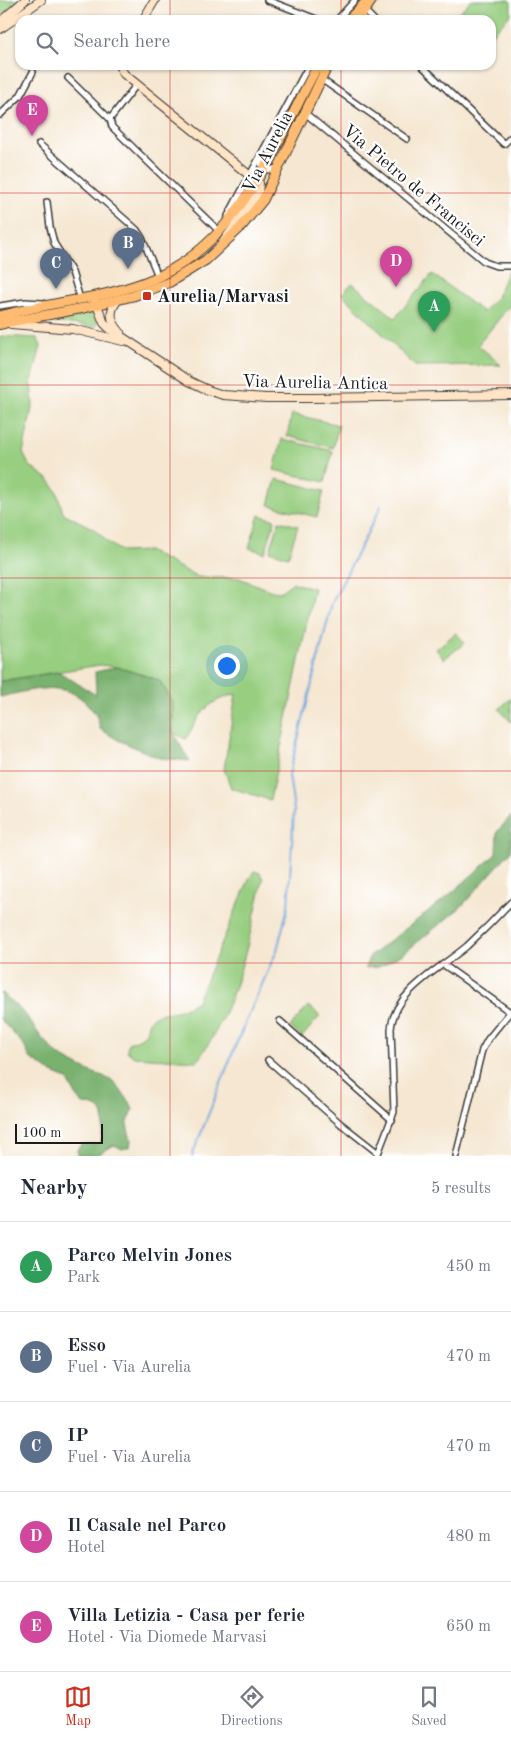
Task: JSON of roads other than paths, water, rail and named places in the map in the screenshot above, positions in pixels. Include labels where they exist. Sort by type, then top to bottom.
[{"type":"main road","points":[[0,22],[25,0]]},
{"type":"main road","points":[[20,15],[41,0]]},
{"type":"main road","points":[[146,15],[155,0]]},
{"type":"main road","points":[[353,15],[368,0]]},
{"type":"main road","points":[[362,15],[372,0]]},
{"type":"main road","points":[[0,29],[15,18]]},
{"type":"main road","points":[[121,70],[249,174]]},
{"type":"main road","name":"Via Aurelia","points":[[1,321],[54,304],[129,288],[158,277],[194,255],[222,229],[258,181],[313,70]]},
{"type":"main road","name":"Via Aurelia","points":[[1,321],[117,301],[150,291],[170,282],[198,265],[220,248],[258,207],[281,164],[325,70]]},
{"type":"main road","name":"Via Aurelia","points":[[249,174],[258,181]]},
{"type":"main road","points":[[220,248],[232,228],[258,194],[260,187],[258,181]]},
{"type":"main road","points":[[94,296],[104,323],[132,344]]},
{"type":"main road","points":[[117,301],[112,308],[112,320],[115,327],[132,344]]},
{"type":"main road","points":[[1,321],[73,329],[132,344]]},
{"type":"main road","points":[[73,329],[97,329],[104,323]]},
{"type":"main road","name":"Via Aurelia Antica","points":[[132,344],[197,385],[213,392],[231,396],[312,398],[511,395]]},
{"type":"street","points":[[267,0],[306,15]]},
{"type":"street","points":[[342,15],[355,0]]},
{"type":"street","points":[[365,11],[369,15]]},
{"type":"street","name":"Via Aurelia","points":[[222,229],[249,174],[262,154],[303,76],[310,70]]},
{"type":"street","points":[[426,70],[504,144],[511,137]]},
{"type":"street","points":[[0,115],[20,96],[33,72]]},
{"type":"street","points":[[68,78],[110,119],[112,127],[222,229]]},
{"type":"street","points":[[321,78],[406,139]]},
{"type":"street","points":[[110,119],[137,84]]},
{"type":"street","name":"Via Pietro de Francisci","points":[[305,113],[485,262],[496,266],[511,266]]},
{"type":"street","points":[[39,144],[137,230],[158,277]]},
{"type":"street","points":[[262,154],[261,164],[264,169],[272,170],[281,164]]},
{"type":"street","points":[[48,202],[50,227],[54,243],[72,272],[80,299]]},
{"type":"street","name":"Via Aurelia","points":[[0,306],[25,302],[54,304]]},
{"type":"street","points":[[268,1060],[377,1155],[392,1120],[395,1104],[391,1029],[393,1018],[400,1002],[407,993],[444,965],[486,928],[511,902]]},
{"type":"street","points":[[444,965],[511,1012],[487,1040],[482,1050],[456,1156]]},
{"type":"street","points":[[280,1021],[392,1120]]},
{"type":"waterway","points":[[192,1156],[237,1042],[277,950],[288,907],[294,810],[289,775],[332,603],[381,506]]},
{"type":"place","name":"Villa Letizia - Casa per ferie","points":[[32,136]]},
{"type":"place","name":"Esso","points":[[128,269]]},
{"type":"place","name":"Il Casale nel Parco","points":[[396,287]]},
{"type":"place","name":"IP","points":[[56,289]]},
{"type":"place","name":"Aurelia/Marvasi","points":[[147,296]]},
{"type":"place","name":"Parco Melvin Jones","points":[[434,332]]}]
